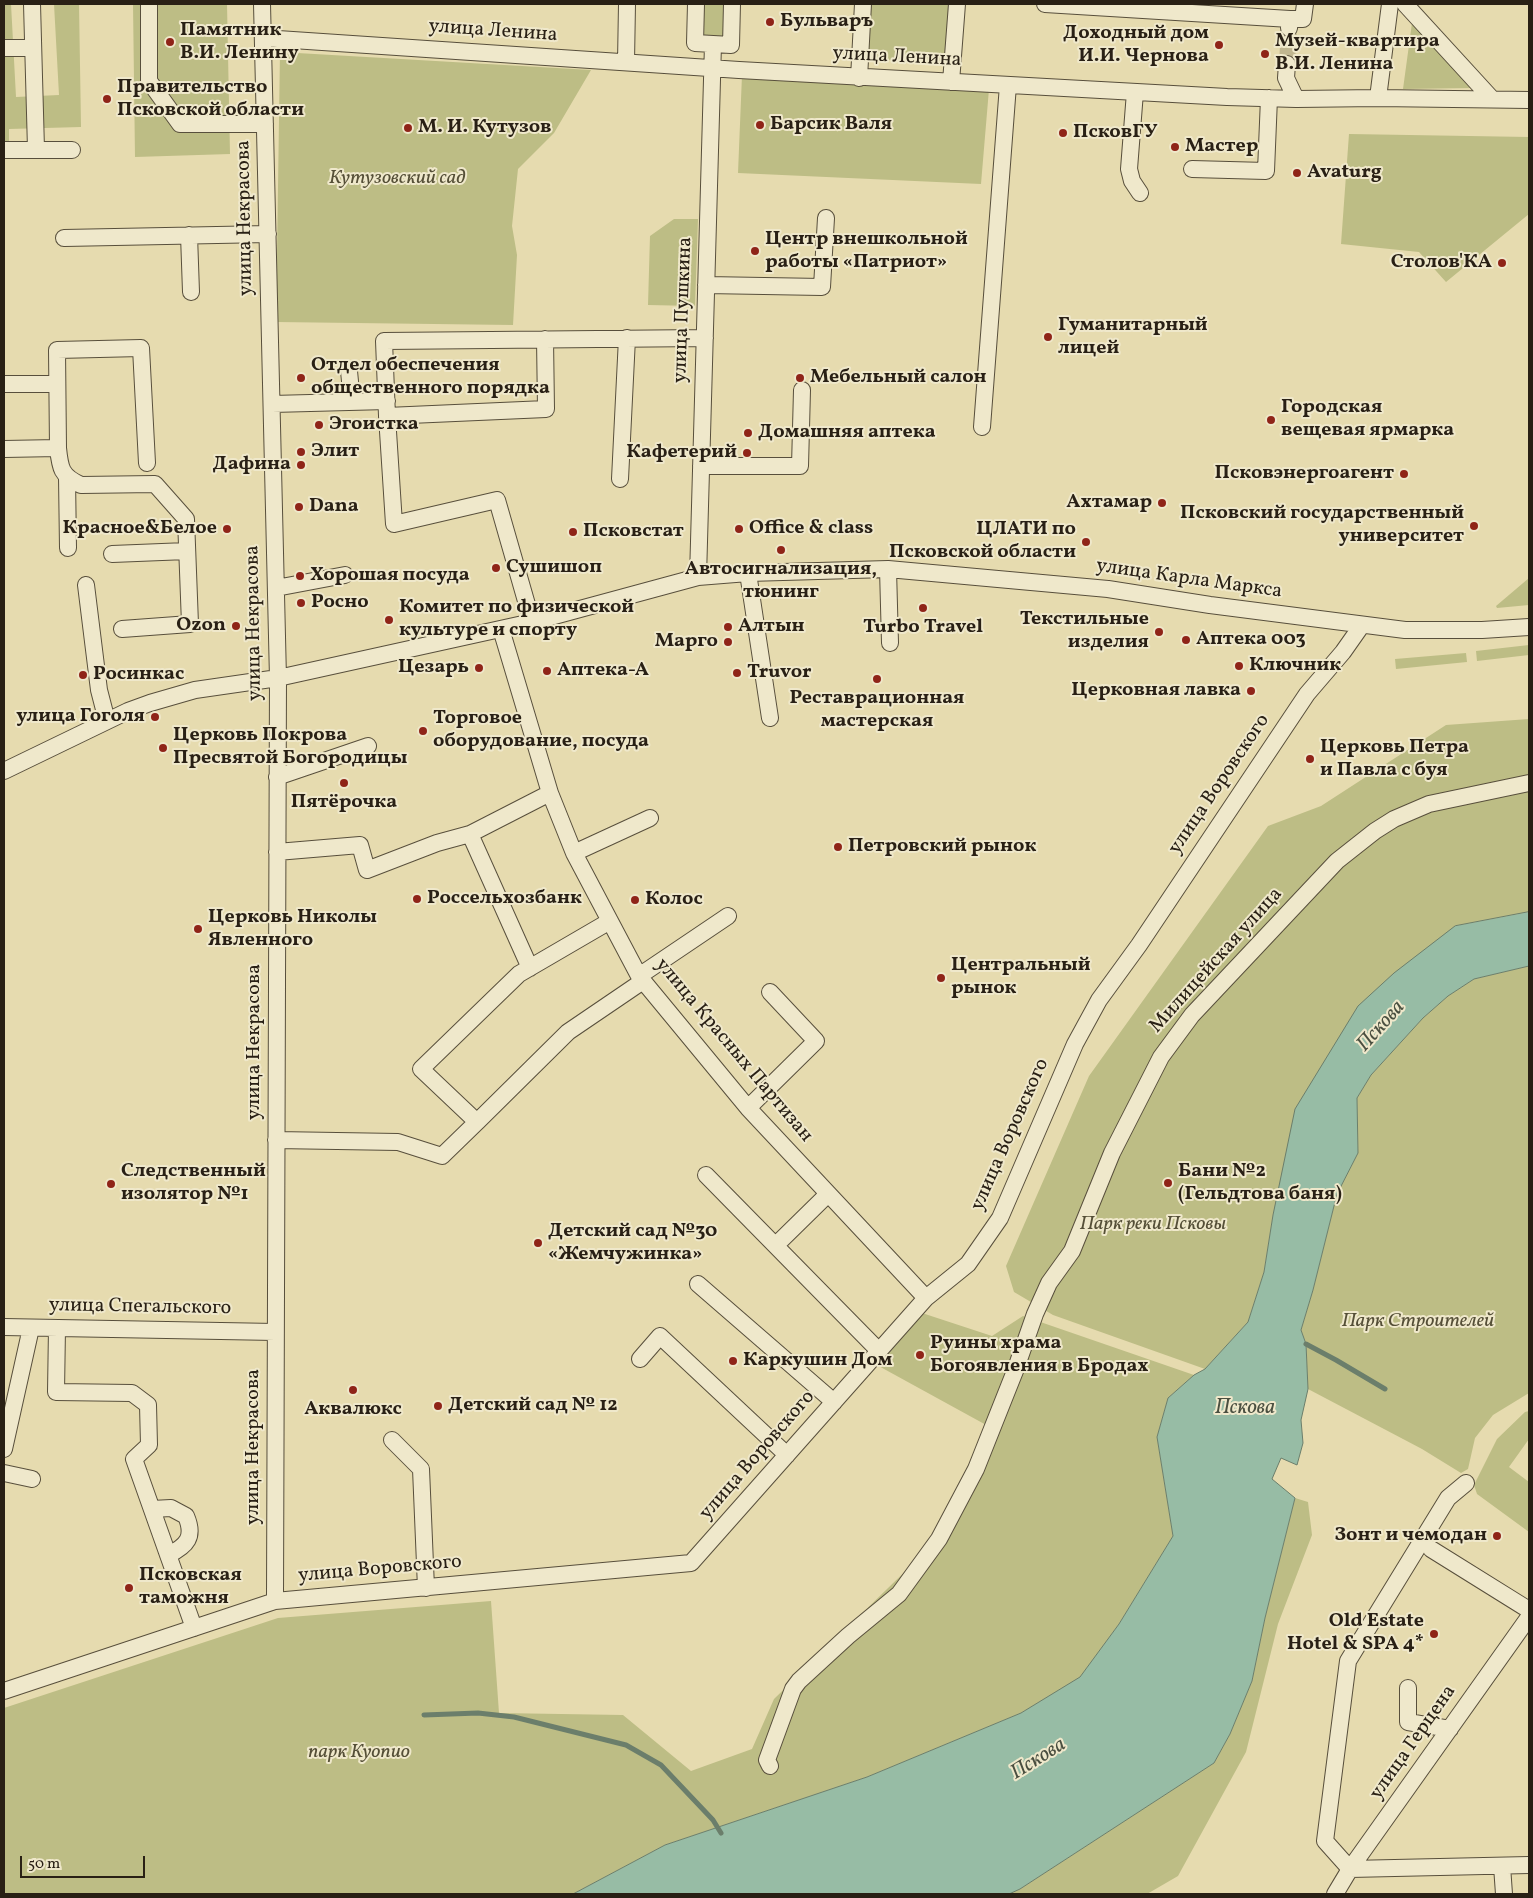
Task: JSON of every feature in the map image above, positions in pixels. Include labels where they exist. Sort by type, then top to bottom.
[{"type":"street","points":[[32,4],[36,149]]},
{"type":"street","points":[[149,4],[149,80],[180,124],[265,124]]},
{"type":"street","name":"улица Некрасова","points":[[262,4],[278,678],[275,1601]]},
{"type":"street","points":[[626,62],[628,4]]},
{"type":"street","points":[[696,4],[695,43],[731,45],[732,4]]},
{"type":"street","points":[[859,78],[863,4]]},
{"type":"street","points":[[951,82],[957,4]]},
{"type":"street","points":[[1045,4],[1217,9],[1290,23],[1303,19],[1305,4]]},
{"type":"street","points":[[1378,98],[1390,4]]},
{"type":"street","points":[[1405,4],[1492,99]]},
{"type":"street","name":"улица Ленина","points":[[263,38],[859,78],[1135,92],[1296,99],[1529,100]]},
{"type":"street","name":"улица Пушкина","points":[[698,577],[713,44]]},
{"type":"street","points":[[4,48],[32,48]]},
{"type":"street","points":[[1287,64],[1286,78],[1296,99]]},
{"type":"street","points":[[982,427],[1008,85]]},
{"type":"street","points":[[1135,92],[1129,168],[1132,181],[1140,193]]},
{"type":"street","points":[[1192,169],[1266,171],[1269,98]]},
{"type":"street","points":[[4,150],[72,150]]},
{"type":"street","points":[[706,285],[822,287],[826,218]]},
{"type":"street","points":[[64,238],[268,234]]},
{"type":"street","points":[[189,235],[191,292]]},
{"type":"street","points":[[620,479],[627,338]]},
{"type":"street","points":[[532,622],[497,500],[394,524],[384,341],[705,338]]},
{"type":"street","points":[[272,404],[352,402],[387,409],[546,409],[545,339]]},
{"type":"street","points":[[122,630],[190,624],[186,519],[155,484],[81,485],[68,477],[60,465],[58,448],[57,350],[141,348],[147,463]]},
{"type":"street","points":[[349,372],[352,402]]},
{"type":"street","points":[[4,384],[57,384]]},
{"type":"street","points":[[701,466],[800,466],[802,390]]},
{"type":"street","points":[[4,449],[58,448]]},
{"type":"street","points":[[68,477],[68,548]]},
{"type":"street","points":[[112,554],[187,551]]},
{"type":"street","points":[[888,569],[890,643]]},
{"type":"street","name":"улица Карла Маркса","points":[[4,771],[107,721],[150,703],[195,690],[278,678],[501,629],[698,577],[748,573],[888,569],[1108,589],[1210,605],[1405,630],[1482,630],[1529,627]]},
{"type":"street","points":[[748,573],[770,718]]},
{"type":"street","points":[[276,588],[345,575]]},
{"type":"street","points":[[86,584],[99,690],[107,721]]},
{"type":"street","name":"улица Воровского","points":[[4,1691],[275,1601],[691,1564],[926,1298],[968,1264],[1000,1218],[1075,1044],[1099,1000],[1306,694],[1343,652],[1362,624]]},
{"type":"street","name":"улица Красных Партизан","points":[[501,629],[550,793],[574,853],[641,979],[748,1108],[926,1298]]},
{"type":"street","points":[[277,777],[368,746]]},
{"type":"street","name":"Милицейская улица","points":[[770,1766],[767,1760],[794,1689],[799,1681],[848,1636],[899,1594],[939,1539],[976,1469],[1015,1371],[1035,1314],[1049,1283],[1072,1251],[1112,1152],[1161,1057],[1192,1015],[1338,861],[1376,831],[1394,819],[1430,804],[1529,783]]},
{"type":"street","points":[[277,852],[360,845],[367,870],[437,843],[470,834],[550,793]]},
{"type":"street","points":[[574,853],[650,818]]},
{"type":"street","points":[[470,834],[530,968]]},
{"type":"street","points":[[276,1140],[398,1142],[442,1156],[568,1032],[728,916]]},
{"type":"street","points":[[477,1122],[422,1069],[519,974],[610,921]]},
{"type":"street","points":[[748,1108],[816,1041],[770,992]]},
{"type":"street","points":[[706,1174],[879,1351]]},
{"type":"street","points":[[776,1246],[828,1194]]},
{"type":"street","points":[[698,1284],[834,1402]]},
{"type":"street","name":"улица Спегальского","points":[[4,1327],[275,1332]]},
{"type":"street","points":[[4,1449],[31,1328]]},
{"type":"street","points":[[57,1328],[56,1392],[132,1393],[148,1405],[149,1445],[134,1459],[194,1628]]},
{"type":"street","points":[[640,1359],[660,1336],[787,1455]]},
{"type":"street","points":[[392,1440],[421,1469],[426,1588]]},
{"type":"street","points":[[4,1473],[32,1479]]},
{"type":"street","points":[[1466,1483],[1448,1498],[1348,1661],[1325,1841],[1350,1869],[1529,1865]]},
{"type":"street","points":[[152,1510],[171,1508],[186,1516],[190,1526],[189,1540],[179,1550],[168,1555]]},
{"type":"street","points":[[1431,1549],[1529,1610]]},
{"type":"street","name":"улица Герцена","points":[[1335,1894],[1350,1869],[1529,1617]]},
{"type":"street","points":[[1408,1688],[1403,1722],[1450,1729]]},
{"type":"street","points":[[1502,1866],[1504,1894]]},
{"type":"green space","points":[[4,4],[11,4],[16,97],[59,95],[54,4],[79,4],[81,127],[9,129],[9,159],[4,159]]},
{"type":"green space","points":[[133,4],[227,4],[230,154],[135,157]]},
{"type":"green space","points":[[701,4],[727,4],[726,41],[700,40]]},
{"type":"green space","points":[[870,4],[950,4],[947,63],[867,59]]},
{"type":"green space","points":[[1412,23],[1473,88],[1403,89]]},
{"type":"green space","name":"Кутузовский сад","points":[[280,52],[591,70],[554,133],[518,169],[512,226],[517,255],[513,325],[276,322]]},
{"type":"green space","points":[[742,75],[989,89],[981,184],[738,173]]},
{"type":"green space","points":[[1349,134],[1529,137],[1529,214],[1446,282],[1419,252],[1341,244]]},
{"type":"green space","points":[[674,219],[698,219],[695,306],[648,305],[650,236]]},
{"type":"green space","points":[[1529,578],[1529,605],[1497,608],[1496,606]]},
{"type":"green space","points":[[1529,645],[1529,655],[1477,661],[1476,651]]},
{"type":"green space","points":[[1466,653],[1467,662],[1396,669],[1395,659]]},
{"type":"green space","name":"Парк реки Псковы","points":[[1529,719],[1529,912],[1455,926],[1273,1215],[1264,1272],[1248,1322],[1205,1369],[1053,1315],[1014,1292],[1006,1266],[1089,1076],[1268,826],[1321,806],[1446,725]]},
{"type":"green space","name":"Парк Строителей","points":[[1529,966],[1529,1393],[1493,1415],[1475,1438],[1468,1469],[1461,1473],[1422,1449],[1308,1389],[1306,1344],[1301,1330],[1337,1194],[1358,1153],[1357,1098],[1371,1075],[1423,1018],[1448,996],[1474,979]]},
{"type":"green space","name":"парк Куопио","points":[[922,1313],[992,1336],[1023,1316],[1194,1375],[1168,1398],[1157,1437],[1173,1536],[1119,1624],[1080,1678],[1021,1713],[867,1777],[665,1845],[573,1894],[4,1894],[4,1708],[278,1618],[491,1601],[499,1713],[623,1715],[691,1771],[752,1749],[774,1699],[924,1553],[988,1426],[875,1364]]},
{"type":"green space","points":[[1529,1411],[1529,1439],[1509,1467],[1529,1482],[1529,1532],[1477,1494],[1474,1485],[1497,1439],[1525,1412]]},
{"type":"green space","points":[[1295,1498],[1308,1502],[1312,1535],[1278,1624],[1246,1752],[1178,1876],[1147,1894],[1009,1894],[1020,1889],[1214,1763],[1230,1734],[1252,1681],[1265,1618]]},
{"type":"water","name":"Пскова","points":[[1529,912],[1529,966],[1474,979],[1448,996],[1423,1018],[1371,1075],[1357,1098],[1358,1153],[1337,1194],[1301,1330],[1306,1344],[1308,1389],[1301,1420],[1303,1443],[1297,1465],[1281,1458],[1272,1479],[1295,1498],[1265,1618],[1252,1681],[1230,1734],[1214,1763],[1020,1889],[1009,1894],[573,1894],[665,1845],[867,1777],[1021,1713],[1080,1677],[1119,1624],[1173,1536],[1157,1437],[1168,1398],[1194,1375],[1205,1369],[1248,1322],[1264,1272],[1273,1215],[1295,1109],[1358,1006],[1394,973],[1455,926]]},
{"type":"waterway","points":[[1306,1344],[1385,1389]]},
{"type":"waterway","points":[[424,1715],[478,1713],[514,1717],[626,1745],[661,1765],[713,1820],[721,1833]]},
{"type":"tunnel","points":[[1287,64],[1289,28]]},
{"type":"place","name":"Бульваръ","points":[[770,22]]},
{"type":"place","name":"Памятник В.И. Ленину","points":[[170,42]]},
{"type":"place","name":"Доходный дом И.И. Чернова","points":[[1219,45]]},
{"type":"place","name":"Музей-квартира В.И. Ленина","points":[[1265,54]]},
{"type":"place","name":"Правительство Псковской области","points":[[107,99]]},
{"type":"place","name":"Барсик Валя","points":[[760,125]]},
{"type":"place","name":"М. И. Кутузов","points":[[408,128]]},
{"type":"place","name":"ПсковГУ","points":[[1063,133]]},
{"type":"place","name":"Мастер","points":[[1175,147]]},
{"type":"place","name":"Avaturg","points":[[1297,173]]},
{"type":"place","name":"Центр внешкольной работы «Патриот»","points":[[755,251]]},
{"type":"place","name":"Столов'КА","points":[[1502,263]]},
{"type":"place","name":"Гуманитарный лицей","points":[[1048,337]]},
{"type":"place","name":"Отдел обеспечения общественного порядка","points":[[301,378]]},
{"type":"place","name":"Мебельный салон","points":[[800,378]]},
{"type":"place","name":"Городская вещевая ярмарка","points":[[1271,420]]},
{"type":"place","name":"Эгоистка","points":[[319,425]]},
{"type":"place","name":"Домашняя аптека","points":[[748,433]]},
{"type":"place","name":"Элит","points":[[301,452]]},
{"type":"place","name":"Кафетерий","points":[[747,453]]},
{"type":"place","name":"Дафина","points":[[301,465]]},
{"type":"place","name":"Псковэнергоагент","points":[[1404,474]]},
{"type":"place","name":"Ахтамар","points":[[1162,503]]},
{"type":"place","name":"Dana","points":[[299,507]]},
{"type":"place","name":"Псковский государственный университет","points":[[1474,526]]},
{"type":"place","name":"Красное&Белое","points":[[227,529]]},
{"type":"place","name":"Office & class","points":[[739,529]]},
{"type":"place","name":"Псковстат","points":[[573,532]]},
{"type":"place","name":"ЦЛАТИ по Псковской области","points":[[1086,542]]},
{"type":"place","name":"Автосигнализация, тюнинг","points":[[781,550]]},
{"type":"place","name":"Сушишоп","points":[[496,568]]},
{"type":"place","name":"Хорошая посуда","points":[[300,576]]},
{"type":"place","name":"Росно","points":[[301,603]]},
{"type":"place","name":"Turbo Travel","points":[[923,608]]},
{"type":"place","name":"Комитет по физической культуре и спорту","points":[[389,620]]},
{"type":"place","name":"Ozon","points":[[236,626]]},
{"type":"place","name":"Алтын","points":[[728,627]]},
{"type":"place","name":"Текстильные изделия","points":[[1159,632]]},
{"type":"place","name":"Аптека 003","points":[[1186,640]]},
{"type":"place","name":"Марго","points":[[728,642]]},
{"type":"place","name":"Ключник","points":[[1239,666]]},
{"type":"place","name":"Цезарь","points":[[479,668]]},
{"type":"place","name":"Аптека-А","points":[[547,671]]},
{"type":"place","name":"Truvor","points":[[737,673]]},
{"type":"place","name":"Росинкас","points":[[83,675]]},
{"type":"place","name":"Реставрационная мастерская","points":[[877,679]]},
{"type":"place","name":"Церковная лавка","points":[[1251,691]]},
{"type":"place","name":"улица Гоголя","points":[[155,717]]},
{"type":"place","name":"Торговое оборудование, посуда","points":[[423,731]]},
{"type":"place","name":"Церковь Покрова Пресвятой Богородицы","points":[[163,748]]},
{"type":"place","name":"Церковь Петра и Павла с буя","points":[[1310,759]]},
{"type":"place","name":"Пятёрочка","points":[[344,783]]},
{"type":"place","name":"Петровский рынок","points":[[838,847]]},
{"type":"place","name":"Россельхозбанк","points":[[417,899]]},
{"type":"place","name":"Колос","points":[[635,900]]},
{"type":"place","name":"Церковь Николы Явленного","points":[[198,929]]},
{"type":"place","name":"Центральный рынок","points":[[941,978]]},
{"type":"place","name":"Бани №2 (Гельдтова баня)","points":[[1168,1183]]},
{"type":"place","name":"Следственный изолятор №1","points":[[111,1184]]},
{"type":"place","name":"Детский сад №30 «Жемчужинка»","points":[[538,1243]]},
{"type":"place","name":"Руины храма Богоявления в Бродах","points":[[920,1355]]},
{"type":"place","name":"Каркушин Дом","points":[[733,1361]]},
{"type":"place","name":"Аквалюкс","points":[[353,1390]]},
{"type":"place","name":"Детский сад № 12","points":[[438,1406]]},
{"type":"place","name":"Зонт и чемодан","points":[[1497,1536]]},
{"type":"place","name":"Псковская таможня","points":[[129,1588]]},
{"type":"place","name":"Old Estate Hotel & SPA 4*","points":[[1434,1634]]}]
